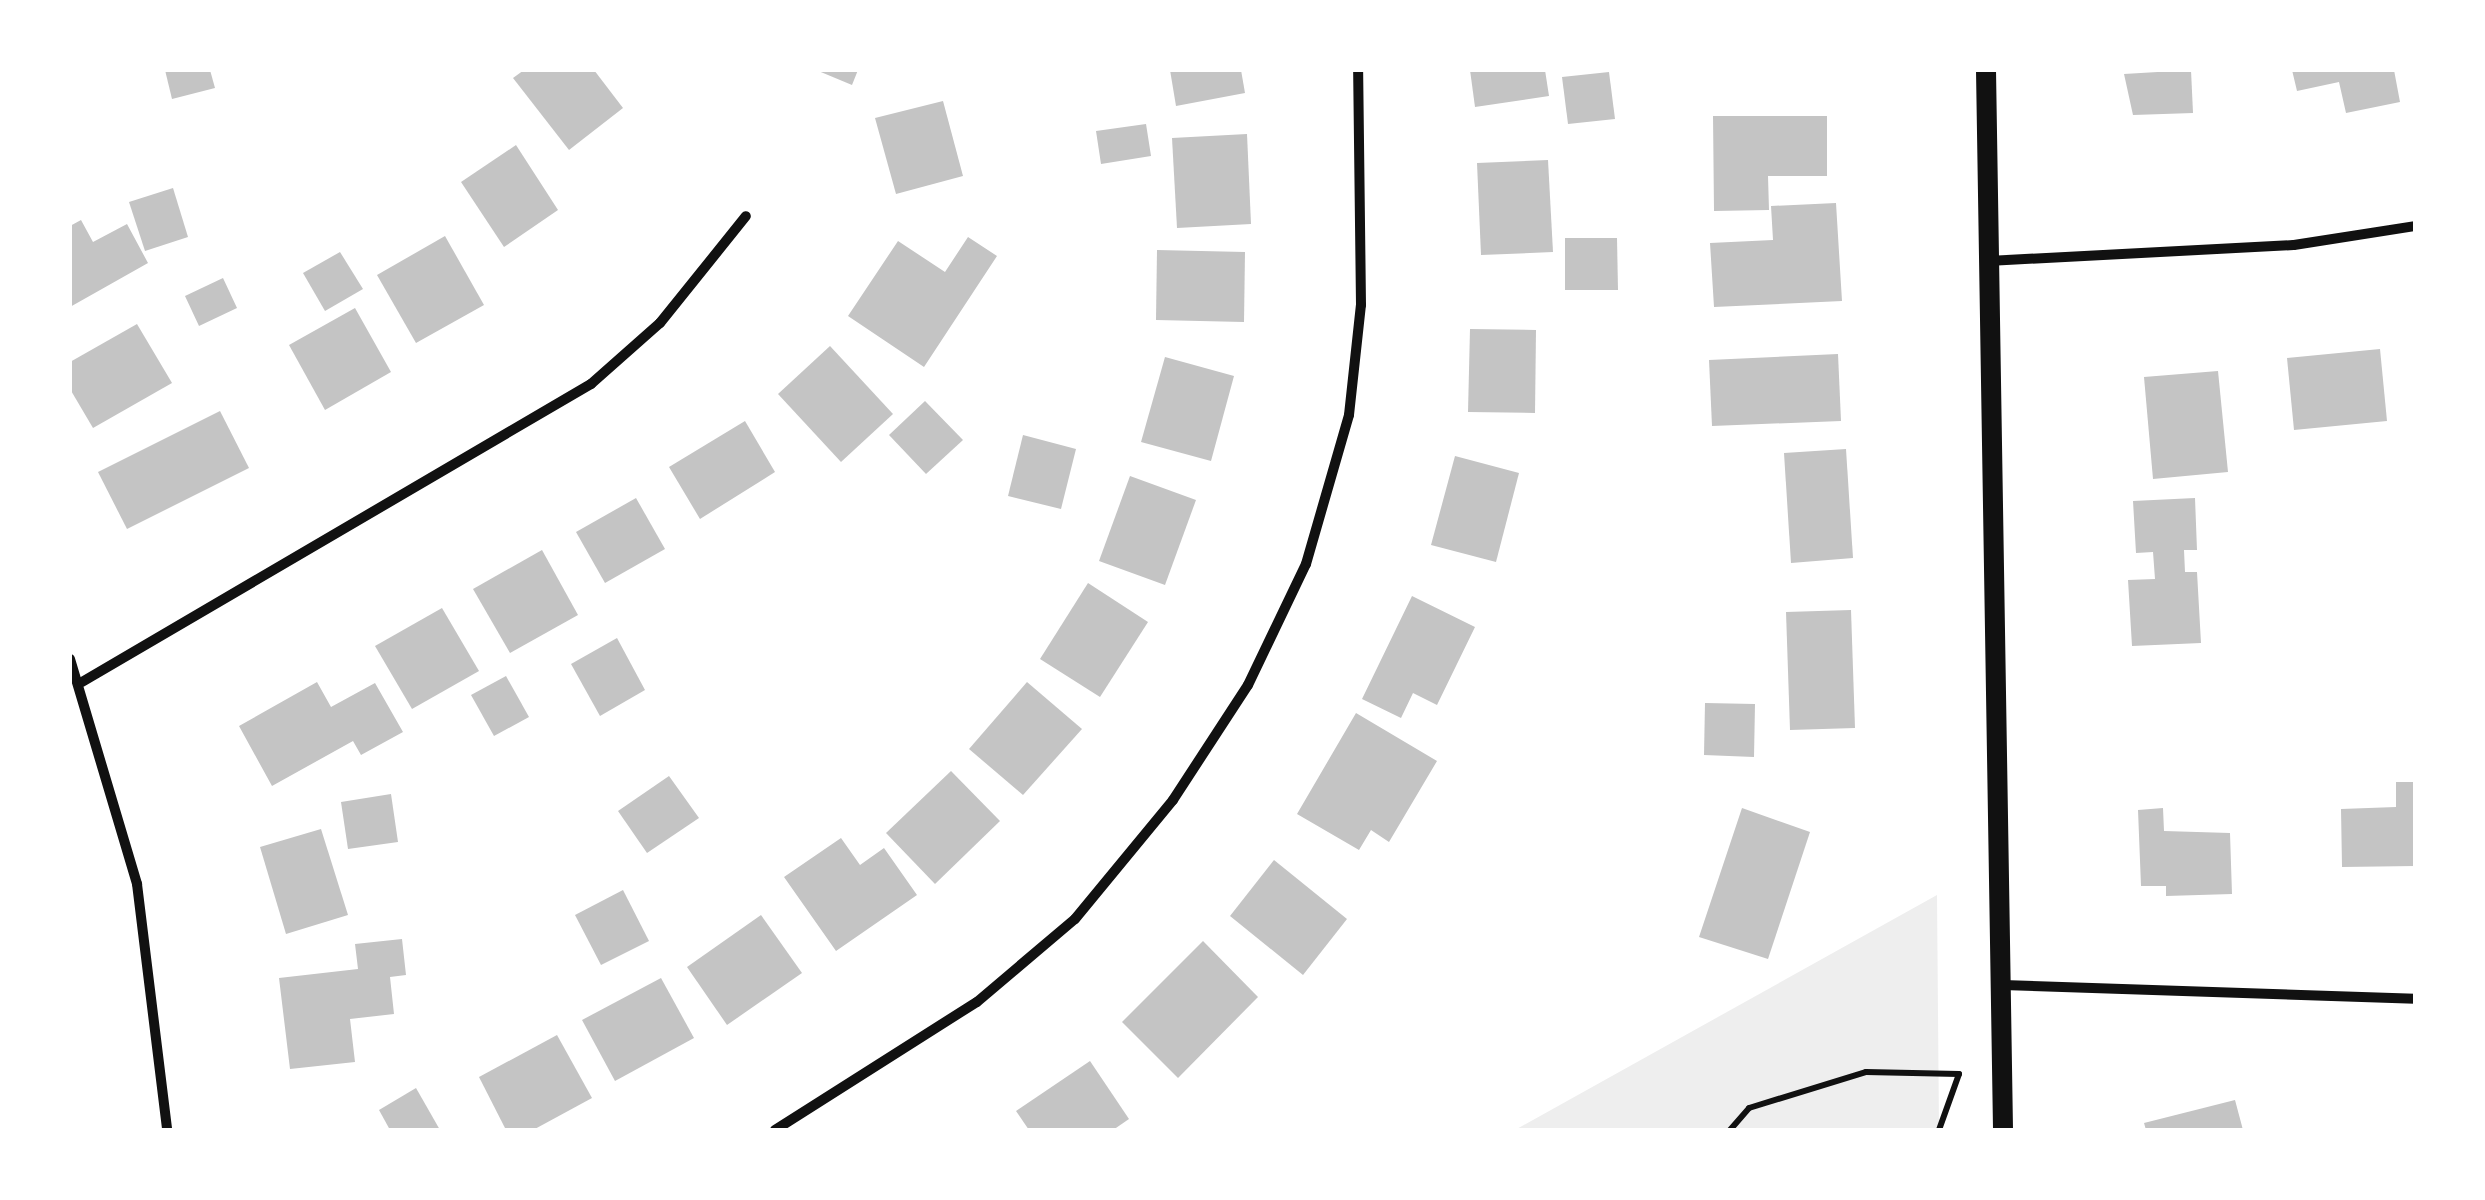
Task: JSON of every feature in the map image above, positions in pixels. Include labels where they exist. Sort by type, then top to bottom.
[{"type":"main road","points":[[1986,70],[2003,1130]]},
{"type":"street","points":[[775,1130],[977,1002],[1074,919],[1173,800],[1248,685],[1306,564],[1349,416],[1361,305],[1358,70]]},
{"type":"street","points":[[82,682],[591,384],[660,323],[746,216]]},
{"type":"street","points":[[1987,262],[2294,246],[2415,226]]},
{"type":"street","points":[[70,660],[82,682],[137,884],[167,1130]]},
{"type":"street","points":[[2003,985],[2415,999]]},
{"type":"path","points":[[1730,1130],[1749,1108],[1866,1072],[1958,1074],[1938,1130]]},
{"type":"shaded area","points":[[1937,895],[1939,1130],[1515,1130]]},
{"type":"building","points":[[165,70],[210,70],[215,88],[172,99]]},
{"type":"building","points":[[524,70],[594,70],[623,108],[569,150],[513,78]]},
{"type":"building","points":[[816,70],[858,70],[852,85]]},
{"type":"building","points":[[1170,70],[1241,70],[1245,93],[1176,106]]},
{"type":"building","points":[[1470,70],[1545,70],[1549,96],[1475,107]]},
{"type":"building","points":[[2191,70],[2193,113],[2133,115],[2124,74]]},
{"type":"building","points":[[2292,70],[2394,70],[2400,102],[2346,113],[2339,82],[2297,91]]},
{"type":"building","points":[[1609,72],[1615,119],[1568,124],[1562,77]]},
{"type":"building","points":[[943,101],[963,176],[896,194],[875,118]]},
{"type":"building","points":[[1713,116],[1827,116],[1827,176],[1768,176],[1769,210],[1714,211]]},
{"type":"building","points":[[1146,124],[1151,156],[1101,164],[1096,131]]},
{"type":"building","points":[[1247,134],[1251,224],[1177,228],[1172,138]]},
{"type":"building","points":[[516,145],[558,210],[504,247],[461,182]]},
{"type":"building","points":[[1548,160],[1553,252],[1481,255],[1477,163]]},
{"type":"building","points":[[173,188],[188,237],[145,251],[129,202]]},
{"type":"building","points":[[1836,203],[1842,301],[1714,307],[1710,243],[1773,240],[1771,206]]},
{"type":"building","points":[[81,220],[93,242],[127,224],[148,263],[70,307],[70,226]]},
{"type":"building","points":[[445,236],[484,305],[416,343],[377,275]]},
{"type":"building","points":[[968,237],[997,256],[924,367],[848,316],[898,241],[945,272]]},
{"type":"building","points":[[1565,238],[1617,238],[1618,290],[1565,290]]},
{"type":"building","points":[[1157,250],[1245,252],[1244,322],[1156,320]]},
{"type":"building","points":[[340,252],[363,289],[325,311],[303,273]]},
{"type":"building","points":[[223,278],[237,308],[199,326],[185,296]]},
{"type":"building","points":[[355,308],[391,372],[325,410],[289,345]]},
{"type":"building","points":[[137,324],[172,383],[93,428],[70,389],[70,362]]},
{"type":"building","points":[[1470,329],[1536,330],[1535,413],[1468,412]]},
{"type":"building","points":[[830,346],[893,414],[841,462],[778,394]]},
{"type":"building","points":[[2380,349],[2387,421],[2294,430],[2287,358]]},
{"type":"building","points":[[1838,354],[1841,421],[1712,426],[1709,360]]},
{"type":"building","points":[[1165,357],[1234,376],[1211,461],[1141,442]]},
{"type":"building","points":[[2218,371],[2228,472],[2153,479],[2144,377]]},
{"type":"building","points":[[925,401],[963,440],[926,474],[889,435]]},
{"type":"building","points":[[220,411],[249,468],[127,529],[98,472]]},
{"type":"building","points":[[745,421],[775,472],[700,519],[669,467]]},
{"type":"building","points":[[1023,435],[1076,449],[1061,509],[1008,496]]},
{"type":"building","points":[[1846,449],[1853,558],[1791,563],[1784,453]]},
{"type":"building","points":[[1455,456],[1519,473],[1496,562],[1431,545]]},
{"type":"building","points":[[1130,476],[1196,500],[1165,585],[1099,561]]},
{"type":"building","points":[[636,498],[665,549],[605,583],[576,532]]},
{"type":"building","points":[[2195,498],[2197,550],[2184,550],[2185,572],[2197,572],[2201,643],[2132,646],[2128,580],[2155,579],[2153,552],[2136,553],[2133,501]]},
{"type":"building","points":[[542,550],[578,615],[510,653],[473,589]]},
{"type":"building","points":[[1088,583],[1148,622],[1100,697],[1040,659]]},
{"type":"building","points":[[1412,596],[1475,627],[1437,705],[1413,693],[1401,718],[1362,699]]},
{"type":"building","points":[[442,608],[479,671],[412,709],[375,646]]},
{"type":"building","points":[[1851,610],[1855,728],[1790,730],[1786,612]]},
{"type":"building","points":[[617,638],[645,690],[600,716],[571,664]]},
{"type":"building","points":[[506,676],[529,717],[494,736],[471,695]]},
{"type":"building","points":[[317,682],[331,707],[375,683],[403,732],[361,755],[353,741],[272,786],[239,726]]},
{"type":"building","points":[[1027,682],[1082,729],[1023,795],[969,749]]},
{"type":"building","points":[[1705,703],[1755,704],[1754,757],[1704,755]]},
{"type":"building","points":[[1356,713],[1437,761],[1389,842],[1371,830],[1359,850],[1297,814]]},
{"type":"building","points":[[951,771],[1000,821],[935,884],[886,833]]},
{"type":"building","points":[[669,776],[699,818],[647,853],[618,811]]},
{"type":"building","points":[[2396,782],[2415,782],[2415,866],[2342,867],[2341,809],[2396,807]]},
{"type":"building","points":[[391,794],[398,842],[348,849],[341,802]]},
{"type":"building","points":[[1742,808],[1810,832],[1768,959],[1699,937]]},
{"type":"building","points":[[2163,808],[2164,831],[2230,833],[2232,894],[2166,896],[2166,886],[2141,886],[2138,810]]},
{"type":"building","points":[[321,829],[348,915],[286,934],[260,847]]},
{"type":"building","points":[[841,838],[860,865],[884,848],[917,895],[836,951],[784,877]]},
{"type":"building","points":[[1274,860],[1347,919],[1303,975],[1230,916]]},
{"type":"building","points":[[623,890],[649,941],[601,965],[575,915]]},
{"type":"building","points":[[761,915],[802,973],[727,1025],[687,967]]},
{"type":"building","points":[[402,939],[406,975],[390,977],[394,1014],[350,1019],[355,1062],[290,1069],[279,978],[358,969],[355,944]]},
{"type":"building","points":[[1203,941],[1258,997],[1178,1078],[1122,1022]]},
{"type":"building","points":[[661,978],[694,1038],[615,1081],[582,1020]]},
{"type":"building","points":[[557,1035],[592,1098],[533,1130],[506,1130],[479,1077]]},
{"type":"building","points":[[1090,1061],[1129,1119],[1113,1130],[1029,1130],[1016,1111]]},
{"type":"building","points":[[416,1088],[440,1130],[390,1130],[379,1110]]},
{"type":"building","points":[[2235,1100],[2243,1130],[2146,1130],[2144,1123]]}]
